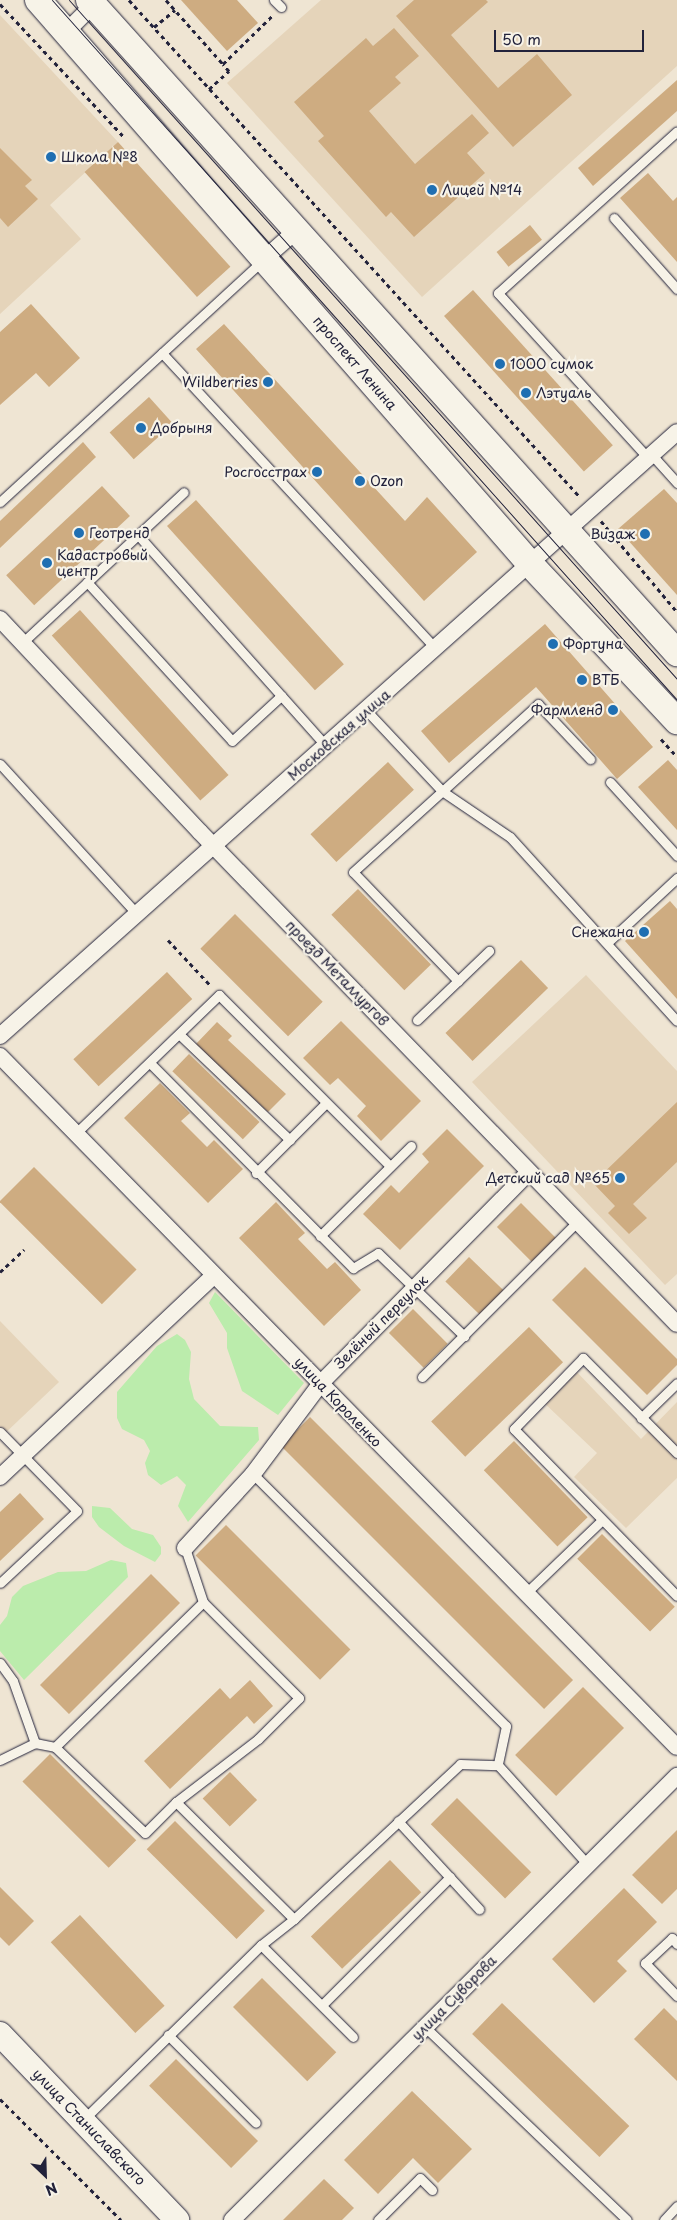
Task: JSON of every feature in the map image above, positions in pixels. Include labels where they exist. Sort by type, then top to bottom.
[{"type":"main road","name":"проспект Ленина","points":[[38,0],[531,565],[677,721]]},
{"type":"main road","points":[[91,2],[569,530],[677,653]]},
{"type":"main road","name":"улица Станиславского","points":[[0,2034],[177,2220]]},
{"type":"street","points":[[66,32],[91,2]]},
{"type":"street","points":[[264,259],[297,230]]},
{"type":"street","name":"Московская улица","points":[[0,1036],[213,845],[531,565],[677,432]]},
{"type":"street","name":"проезд Металлургов","points":[[0,620],[213,845],[677,1324]]},
{"type":"street","name":"улица Короленко","points":[[0,1056],[677,1747]]},
{"type":"street","name":"Зелёный переулок","points":[[185,1548],[253,1474],[321,1383],[529,1172]]},
{"type":"street","points":[[0,1477],[214,1275]]},
{"type":"street","name":"улица Суворова","points":[[232,2220],[677,1776]]},
{"type":"lane","points":[[274,0],[281,7]]},
{"type":"lane","points":[[677,131],[498,293],[650,457],[677,483]]},
{"type":"lane","points":[[614,218],[677,289]]},
{"type":"lane","points":[[0,502],[264,259]]},
{"type":"lane","points":[[162,353],[436,649]]},
{"type":"lane","points":[[22,642],[184,492]]},
{"type":"lane","points":[[138,535],[326,746]]},
{"type":"lane","points":[[87,582],[232,741],[281,696]]},
{"type":"lane","points":[[458,981],[353,872],[538,704],[590,759]]},
{"type":"lane","points":[[366,710],[442,791],[510,836],[677,1021]]},
{"type":"lane","points":[[0,764],[136,914]]},
{"type":"lane","points":[[610,782],[677,856]]},
{"type":"lane","points":[[607,943],[675,884]]},
{"type":"lane","points":[[417,1020],[489,951]]},
{"type":"lane","points":[[76,1133],[150,1064],[219,995],[390,1166]]},
{"type":"lane","points":[[180,1035],[290,1140]]},
{"type":"lane","points":[[150,1064],[256,1173],[353,1268],[378,1253],[464,1336]]},
{"type":"lane","points":[[256,1173],[326,1103]]},
{"type":"lane","points":[[320,1236],[411,1146]]},
{"type":"lane","points":[[422,1377],[577,1222]]},
{"type":"lane","points":[[677,1453],[583,1358],[514,1429],[677,1596]]},
{"type":"lane","points":[[642,1418],[677,1383]]},
{"type":"lane","points":[[0,1432],[77,1510],[0,1583]]},
{"type":"lane","points":[[253,1474],[506,1726],[498,1765]]},
{"type":"lane","points":[[526,1593],[602,1520]]},
{"type":"lane","points":[[0,1760],[35,1744],[55,1747],[145,1833],[176,1802],[258,1739],[300,1698],[203,1602],[185,1548]]},
{"type":"lane","points":[[55,1747],[203,1602]]},
{"type":"lane","points":[[0,1663],[13,1681],[35,1744]]},
{"type":"lane","points":[[82,2121],[261,1945],[294,1919],[460,1764],[498,1765],[588,1864]]},
{"type":"lane","points":[[176,1802],[294,1919]]},
{"type":"lane","points":[[398,1821],[479,1910]]},
{"type":"lane","points":[[322,2005],[450,1877]]},
{"type":"lane","points":[[677,1944],[672,1938],[646,1964],[677,1996]]},
{"type":"lane","points":[[261,1945],[353,2037]]},
{"type":"lane","points":[[426,2027],[627,2220]]},
{"type":"lane","points":[[168,2035],[256,2123]]},
{"type":"lane","points":[[378,2220],[420,2178],[432,2190]]},
{"type":"lane","points":[[664,2220],[677,2206]]},
{"type":"path","points":[[129,0],[592,510],[677,612]]},
{"type":"path","points":[[166,0],[229,71],[209,89]]},
{"type":"path","points":[[223,64],[281,7]]},
{"type":"path","points":[[154,28],[175,10]]},
{"type":"path","points":[[168,940],[219,995]]},
{"type":"path","points":[[0,1272],[24,1250]]},
{"type":"path","points":[[0,2099],[122,2220]]},
{"type":"shaded area","name":"Лицей №14","points":[[321,0],[677,0],[677,66],[422,297],[227,83]]},
{"type":"shaded area","name":"Школа №8","points":[[0,15],[118,142],[50,205],[81,239],[0,314]]},
{"type":"shaded area","name":"Детский сад №65","points":[[586,975],[677,1071],[677,1274],[665,1285],[472,1082]]},
{"type":"shaded area","points":[[0,1321],[59,1382],[0,1438]]},
{"type":"shaded area","points":[[573,1368],[641,1439],[677,1402],[677,1478],[626,1528],[574,1477],[597,1453],[541,1400]]},
{"type":"green space","points":[[215,1292],[304,1383],[278,1415],[242,1391],[227,1348],[227,1333],[209,1303]]},
{"type":"green space","points":[[177,1334],[185,1340],[191,1352],[189,1379],[194,1399],[220,1426],[258,1427],[259,1440],[188,1522],[178,1506],[186,1485],[177,1476],[161,1485],[148,1475],[145,1463],[150,1451],[144,1440],[122,1429],[117,1418],[117,1392],[157,1346]]},
{"type":"green space","points":[[92,1506],[110,1508],[132,1529],[153,1535],[161,1547],[161,1554],[155,1562],[124,1546],[99,1527],[92,1517]]},
{"type":"green space","points":[[111,1560],[126,1563],[128,1577],[24,1680],[0,1651],[0,1625],[7,1616],[12,1597],[23,1586],[58,1572],[86,1571]]},
{"type":"building","points":[[181,0],[237,0],[258,23],[227,51]]},
{"type":"building","points":[[414,0],[486,0],[488,2],[451,35],[498,88],[537,54],[572,95],[513,147],[396,16]]},
{"type":"building","points":[[394,28],[419,56],[395,77],[401,83],[369,111],[415,164],[472,114],[489,133],[467,153],[485,173],[414,237],[391,212],[386,217],[318,141],[324,136],[294,102],[366,38],[373,46]]},
{"type":"building","points":[[677,80],[677,111],[593,186],[578,168]]},
{"type":"building","points":[[118,142],[230,267],[197,297],[85,172]]},
{"type":"building","points":[[0,148],[32,180],[25,186],[38,199],[8,227],[0,218]]},
{"type":"building","points":[[648,173],[673,201],[677,197],[677,262],[620,198]]},
{"type":"building","points":[[530,225],[542,240],[509,267],[497,252]]},
{"type":"building","points":[[473,290],[613,445],[584,471],[444,316]]},
{"type":"building","points":[[31,304],[80,358],[49,387],[36,373],[0,405],[0,332]]},
{"type":"building","points":[[224,324],[405,521],[427,497],[477,552],[424,601],[196,349]]},
{"type":"building","name":"Добрыня","points":[[149,397],[173,424],[134,459],[110,432]]},
{"type":"building","points":[[83,442],[96,457],[0,548],[0,521]]},
{"type":"building","points":[[102,486],[130,516],[34,605],[6,575]]},
{"type":"building","points":[[664,489],[677,503],[677,595],[618,529]]},
{"type":"building","points":[[196,500],[344,664],[315,690],[167,526]]},
{"type":"building","points":[[80,610],[229,775],[200,800],[52,635]]},
{"type":"building","points":[[545,624],[653,747],[617,779],[536,687],[449,763],[421,731]]},
{"type":"building","points":[[668,760],[677,770],[677,830],[638,787]]},
{"type":"building","points":[[388,762],[414,790],[336,862],[310,834]]},
{"type":"building","points":[[358,889],[431,965],[404,990],[331,915]]},
{"type":"building","points":[[670,901],[677,909],[677,999],[625,941]]},
{"type":"building","points":[[235,914],[323,1002],[288,1036],[200,949]]},
{"type":"building","points":[[521,960],[548,988],[473,1061],[445,1033]]},
{"type":"building","points":[[167,972],[192,999],[99,1086],[73,1059]]},
{"type":"building","points":[[341,1021],[421,1101],[381,1141],[357,1116],[366,1106],[338,1078],[330,1085],[303,1058]]},
{"type":"building","points":[[217,1022],[232,1036],[228,1040],[286,1094],[268,1112],[195,1045]]},
{"type":"building","points":[[189,1054],[259,1122],[243,1139],[172,1071]]},
{"type":"building","points":[[160,1083],[190,1113],[181,1121],[207,1147],[214,1140],[243,1169],[208,1203],[124,1118]]},
{"type":"building","points":[[677,1102],[677,1162],[633,1204],[647,1218],[629,1234],[608,1213],[615,1206],[593,1183]]},
{"type":"building","points":[[447,1129],[484,1166],[400,1250],[363,1214],[391,1185],[399,1193],[429,1162],[422,1154]]},
{"type":"building","points":[[34,1167],[137,1270],[102,1304],[0,1202]]},
{"type":"building","points":[[276,1202],[305,1233],[298,1239],[327,1269],[335,1262],[361,1290],[324,1326],[239,1238]]},
{"type":"building","points":[[521,1203],[556,1238],[532,1262],[497,1227]]},
{"type":"building","points":[[469,1257],[504,1291],[481,1315],[445,1281]]},
{"type":"building","points":[[585,1267],[677,1359],[677,1365],[647,1395],[552,1300]]},
{"type":"building","points":[[413,1309],[448,1344],[424,1368],[389,1333]]},
{"type":"building","points":[[529,1327],[563,1362],[465,1457],[431,1421]]},
{"type":"building","points":[[310,1417],[573,1680],[544,1709],[281,1446]]},
{"type":"building","points":[[514,1441],[588,1517],[557,1546],[484,1470]]},
{"type":"building","points":[[20,1493],[44,1519],[0,1561],[0,1512]]},
{"type":"building","points":[[226,1525],[350,1649],[320,1680],[196,1555]]},
{"type":"building","points":[[602,1534],[675,1607],[650,1632],[577,1559]]},
{"type":"building","points":[[151,1574],[180,1603],[69,1714],[40,1685]]},
{"type":"building","points":[[250,1680],[273,1706],[254,1724],[247,1716],[170,1789],[144,1761],[220,1688],[230,1699]]},
{"type":"building","points":[[583,1687],[624,1728],[556,1796],[515,1755]]},
{"type":"building","points":[[50,1754],[136,1840],[109,1868],[22,1782]]},
{"type":"building","points":[[230,1772],[257,1800],[230,1826],[203,1798]]},
{"type":"building","points":[[457,1798],[531,1872],[505,1898],[431,1824]]},
{"type":"building","points":[[175,1821],[265,1911],[237,1939],[147,1849]]},
{"type":"building","points":[[677,1830],[677,1889],[662,1904],[632,1875]]},
{"type":"building","points":[[390,1860],[421,1892],[342,1969],[311,1936]]},
{"type":"building","points":[[0,1887],[34,1921],[9,1946],[0,1937]]},
{"type":"building","points":[[624,1888],[657,1922],[617,1961],[627,1971],[594,2003],[552,1959]]},
{"type":"building","points":[[80,1915],[165,2006],[135,2033],[51,1942]]},
{"type":"building","points":[[262,1978],[336,2052],[307,2081],[233,2007]]},
{"type":"building","points":[[502,2003],[629,2126],[599,2157],[472,2034]]},
{"type":"building","points":[[664,2008],[677,2021],[677,2081],[634,2039]]},
{"type":"building","points":[[176,2059],[258,2141],[231,2168],[149,2086]]},
{"type":"building","points":[[412,2091],[472,2149],[438,2183],[413,2158],[378,2194],[344,2160]]},
{"type":"building","points":[[324,2179],[354,2208],[342,2220],[283,2220]]},
{"type":"tram line","points":[[52,0],[677,700]]},
{"type":"tram line","points":[[69,0],[677,679]]},
{"type":"place","name":"Школа №8","points":[[51,157]]},
{"type":"place","name":"Лицей №14","points":[[432,190]]},
{"type":"place","name":"1000 сумок","points":[[500,364]]},
{"type":"place","name":"Wildberries","points":[[268,382]]},
{"type":"place","name":"Лэтуаль","points":[[526,393]]},
{"type":"place","name":"Добрыня","points":[[141,428]]},
{"type":"place","name":"Росгосстрах","points":[[317,472]]},
{"type":"place","name":"Ozon","points":[[360,481]]},
{"type":"place","name":"Геотренд","points":[[79,533]]},
{"type":"place","name":"Визаж","points":[[645,534]]},
{"type":"place","name":"Кадастровый центр","points":[[47,563]]},
{"type":"place","name":"Фортуна","points":[[553,644]]},
{"type":"place","name":"ВТБ","points":[[582,680]]},
{"type":"place","name":"Фармленд","points":[[613,710]]},
{"type":"place","name":"Снежана","points":[[644,932]]},
{"type":"place","name":"Детский сад №65","points":[[620,1178]]}]
